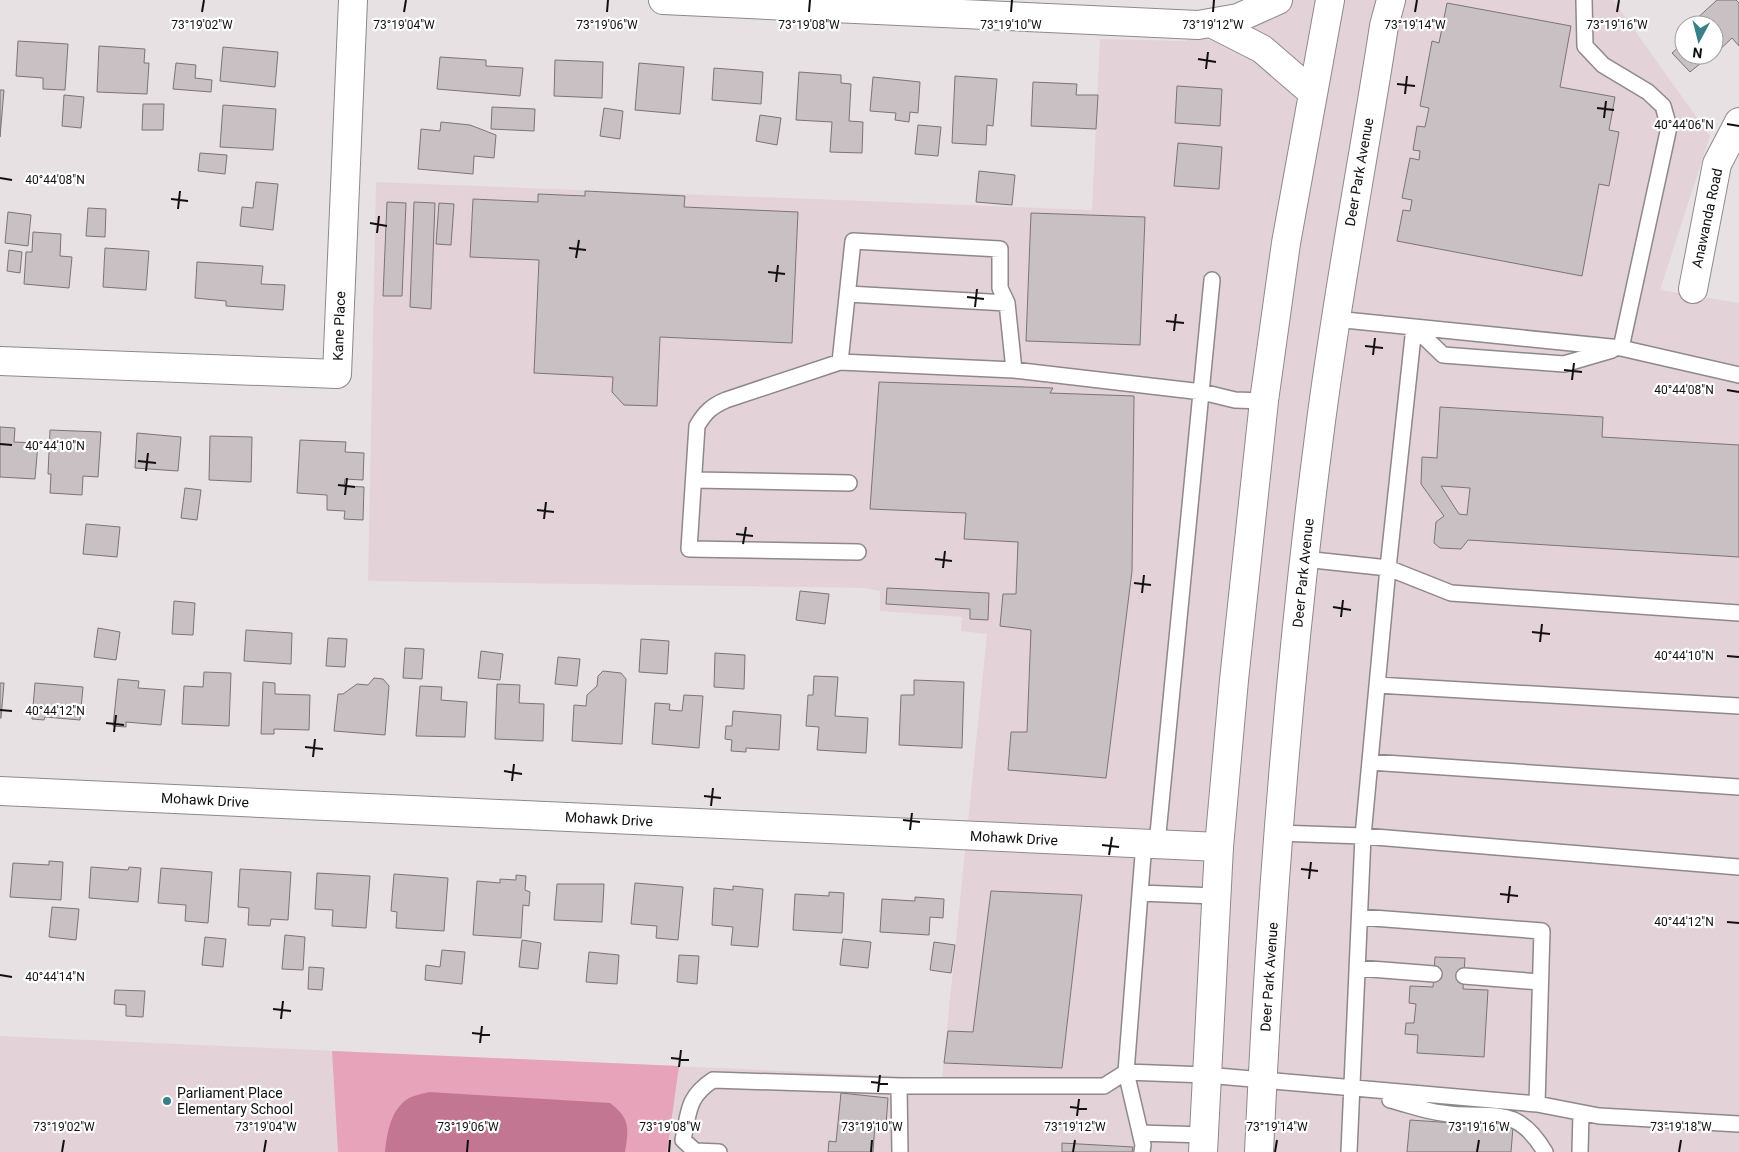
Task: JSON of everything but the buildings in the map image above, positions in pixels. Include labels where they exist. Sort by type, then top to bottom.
[{"type":"street","name":"Kane Place","points":[[0,361],[337,374],[353,0]]},
{"type":"street","points":[[663,0],[1156,24],[1213,24],[1238,18],[1278,0]]},
{"type":"street","points":[[1203,1143],[1219,847],[1264,401],[1286,243],[1330,0]]},
{"type":"street","name":"Deer Park Avenue","points":[[1259,1152],[1283,754],[1304,559],[1335,319],[1390,0]]},
{"type":"street","points":[[1213,24],[1262,49],[1313,93]]},
{"type":"street","name":"Anawanda Road","points":[[1693,289],[1718,164],[1739,122]]},
{"type":"street","name":"Mohawk Drive","points":[[0,791],[1219,847]]},
{"type":"lane","points":[[1584,0],[1585,46],[1603,65],[1648,92],[1663,106],[1669,127],[1621,348]]},
{"type":"lane","points":[[840,362],[853,241],[1000,249],[1000,288],[1007,303],[1014,370]]},
{"type":"lane","points":[[1142,1152],[1140,1133],[1126,1072],[1140,893],[1151,844],[1202,392],[1212,280]]},
{"type":"lane","points":[[848,294],[1007,303]]},
{"type":"lane","points":[[1335,319],[1621,348],[1739,375]]},
{"type":"lane","points":[[1414,327],[1443,354],[1564,364],[1621,348]]},
{"type":"lane","points":[[1349,1152],[1363,836],[1388,568],[1414,327]]},
{"type":"lane","points":[[858,552],[689,549],[698,426],[710,409],[726,400],[840,362],[1014,370],[1202,392],[1235,400],[1264,401]]},
{"type":"lane","points":[[694,480],[850,483]]},
{"type":"lane","points":[[1304,559],[1388,568],[1451,593],[1739,613]]},
{"type":"lane","points":[[1377,685],[1739,706]]},
{"type":"lane","points":[[1370,762],[1739,787]]},
{"type":"lane","points":[[1278,833],[1363,836],[1739,867]]},
{"type":"lane","points":[[1140,893],[1215,896]]},
{"type":"lane","points":[[1360,917],[1542,930],[1537,1104]]},
{"type":"lane","points":[[1358,968],[1434,974]]},
{"type":"lane","points":[[1464,976],[1540,982]]},
{"type":"lane","points":[[719,1152],[696,1151],[683,1140],[692,1099],[713,1080],[899,1086],[1104,1086],[1126,1072],[1262,1080],[1352,1090],[1537,1104],[1599,1116],[1739,1124]]},
{"type":"lane","points":[[899,1086],[900,1152]]},
{"type":"lane","points":[[1352,1090],[1442,1114],[1509,1116],[1534,1134],[1545,1152]]},
{"type":"lane","points":[[1580,1152],[1581,1113]]},
{"type":"lane","points":[[1140,1133],[1203,1143]]},
{"type":"shaded area","points":[[1273,0],[1613,0],[1710,136],[1660,290],[1739,303],[1739,1152],[0,1152],[0,1036],[942,1078],[987,634],[961,631],[962,617],[880,611],[880,591],[865,588],[368,581],[376,182],[1092,210],[1100,39],[1185,41]]},
{"type":"shaded area","points":[[332,1051],[679,1066],[667,1152],[338,1152]]},
{"type":"shaded area","points":[[429,1092],[610,1103],[617,1108],[625,1119],[627,1136],[625,1152],[385,1152],[388,1131],[396,1111],[408,1099]]},
{"type":"place","name":"Parliament Place Elementary School","points":[[167,1101]]}]
